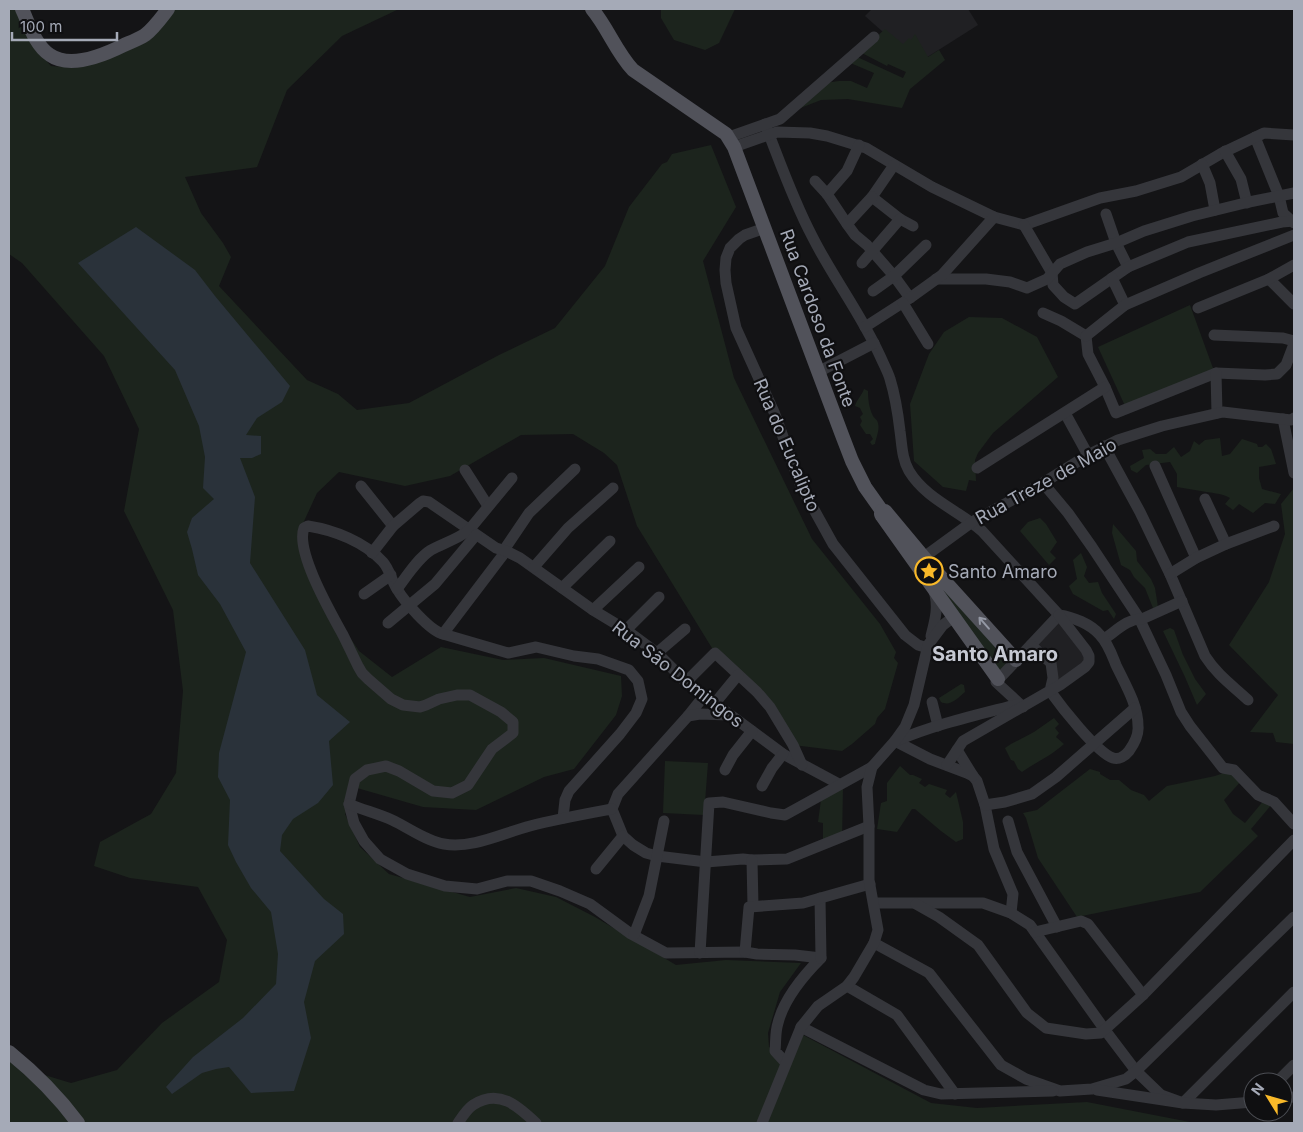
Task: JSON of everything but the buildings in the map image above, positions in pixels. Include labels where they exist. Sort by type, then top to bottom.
[{"type":"main road","points":[[22,9],[41,47],[50,56],[64,61],[85,60],[96,57],[136,40],[144,36],[168,9]]},
{"type":"main road","points":[[592,9],[622,57],[633,70],[730,139]]},
{"type":"main road","name":"Rua Cardoso da Fonte","points":[[730,139],[852,461],[865,486],[882,511],[885,510],[920,560],[1016,660]]},
{"type":"main road","name":"Rua Cardoso da Fonte","points":[[920,560],[932,585],[998,679]]},
{"type":"main road","points":[[9,1052],[46,1085],[65,1105],[78,1123]]},
{"type":"street","points":[[767,130],[874,37]]},
{"type":"street","points":[[767,130],[812,237],[874,343],[890,379],[904,462],[910,472],[917,482],[935,499],[972,522],[1008,558],[1060,615],[1089,656],[1089,662],[1085,667],[1060,686],[1021,706],[963,741],[947,765]]},
{"type":"street","points":[[730,139],[767,130],[810,133],[859,145],[882,156],[932,187],[994,217],[1024,225],[1100,198],[1136,191],[1181,177],[1225,151],[1264,133],[1294,135]]},
{"type":"street","points":[[1255,137],[1279,196],[1283,213],[1294,222]]},
{"type":"street","points":[[828,194],[847,171],[859,145]]},
{"type":"street","points":[[1225,151],[1241,179],[1247,202]]},
{"type":"street","points":[[1202,164],[1210,183],[1215,210]]},
{"type":"street","points":[[847,224],[872,197],[894,165]]},
{"type":"street","points":[[815,181],[828,194],[855,234],[894,276],[928,344]]},
{"type":"street","points":[[936,279],[1002,281],[1027,288],[1047,279],[1060,264],[1144,231],[1215,210],[1294,193]]},
{"type":"street","points":[[872,197],[900,219],[913,226]]},
{"type":"street","points":[[1106,214],[1116,243],[1128,268]]},
{"type":"street","points":[[865,327],[942,275],[994,217]]},
{"type":"street","points":[[862,264],[900,219]]},
{"type":"street","points":[[1024,225],[1052,274],[1054,285],[1064,297],[1075,304],[1128,268],[1188,242],[1282,222],[1294,222]]},
{"type":"street","name":"Rua do Eucalipto","points":[[765,228],[740,238],[730,248],[726,258],[726,283],[736,328],[774,412],[801,486],[833,544],[905,636],[918,645],[928,647]]},
{"type":"street","points":[[1086,336],[1125,305],[1198,273],[1294,235]]},
{"type":"street","points":[[874,291],[894,276],[926,245]]},
{"type":"street","points":[[1198,308],[1269,279],[1294,266]]},
{"type":"street","points":[[1112,278],[1125,305]]},
{"type":"street","points":[[1269,279],[1294,304]]},
{"type":"street","points":[[1043,313],[1086,336]]},
{"type":"street","points":[[1086,336],[1088,354],[1116,413],[1216,373],[1277,374],[1286,365],[1294,342],[1283,338],[1214,335]]},
{"type":"street","points":[[818,372],[874,343]]},
{"type":"street","points":[[1216,373],[1218,413]]},
{"type":"street","points":[[977,468],[1105,387]]},
{"type":"street","name":"Rua Treze de Maio","points":[[920,560],[972,522],[1043,483],[1104,446],[1118,440],[1162,426],[1223,412],[1289,418]]},
{"type":"street","points":[[1065,413],[1088,455]]},
{"type":"street","points":[[1289,418],[1294,473]]},
{"type":"street","points":[[1104,446],[1140,512],[1170,574],[1199,644],[1213,668],[1248,700]]},
{"type":"street","points":[[1155,466],[1196,558]]},
{"type":"street","points":[[443,634],[505,550],[529,513],[575,469]]},
{"type":"street","points":[[465,470],[488,506]]},
{"type":"street","points":[[388,623],[435,584],[473,532],[488,506],[512,478]]},
{"type":"street","points":[[1043,483],[1068,513],[1139,618],[1181,712],[1190,726],[1223,768],[1234,770],[1258,795],[1274,802],[1294,824]]},
{"type":"street","points":[[361,486],[393,526],[372,553]]},
{"type":"street","points":[[534,567],[568,528],[613,488]]},
{"type":"street","points":[[1205,499],[1226,544]]},
{"type":"street","name":"Rua São Domingos","points":[[393,526],[420,503],[427,501],[496,548],[505,550],[534,567],[593,610],[626,630],[656,653],[686,682],[783,754],[840,784]]},
{"type":"street","points":[[563,818],[565,800],[569,791],[620,734],[636,713],[642,699],[638,681],[629,670],[598,659],[574,656],[536,647],[508,653],[438,633],[428,626],[397,589],[382,561],[355,542],[326,529],[306,526],[303,530],[305,552],[311,570],[322,596],[362,673],[391,699],[403,705],[420,707],[439,699],[457,695],[470,695],[501,712],[513,722],[512,733],[492,749],[468,786],[452,793],[433,791],[399,771],[386,766],[366,770],[355,779],[349,804],[354,824],[364,841],[380,860],[407,874],[445,886],[477,889],[508,881],[531,881],[590,904],[634,935],[666,953],[745,952],[821,958]]},
{"type":"street","points":[[1170,574],[1196,558],[1226,544],[1274,526]]},
{"type":"street","points":[[397,589],[425,554],[454,538],[473,532]]},
{"type":"street","points":[[562,588],[610,541]]},
{"type":"street","points":[[593,610],[639,568]]},
{"type":"street","points":[[364,594],[391,575]]},
{"type":"street","points":[[700,953],[709,803],[723,802],[771,813],[784,814],[872,767],[895,742],[905,727],[914,705],[937,610],[932,585]]},
{"type":"street","points":[[626,630],[659,597]]},
{"type":"street","points":[[1104,639],[1130,621],[1142,619],[1182,601]]},
{"type":"street","points":[[1031,644],[1051,663],[1053,678],[1050,691],[1065,711],[1108,756],[1115,759],[1126,754],[1134,743],[1139,729],[1135,708],[1104,639],[1095,630],[1068,616],[1060,615]]},
{"type":"street","points":[[998,679],[1060,615]]},
{"type":"street","points":[[928,647],[935,634],[945,622],[951,619],[957,620]]},
{"type":"street","points":[[656,653],[685,629]]},
{"type":"street","points":[[686,682],[715,653],[757,692],[770,707],[793,745],[802,765]]},
{"type":"street","points":[[715,703],[738,675]]},
{"type":"street","name":"Rua Cardoso da Fonte","points":[[998,679],[996,682],[1021,706]]},
{"type":"street","points":[[704,696],[618,794],[612,809],[623,836],[633,845],[646,853],[657,856],[706,862],[743,859],[787,859],[869,826]]},
{"type":"street","points":[[932,702],[938,726]]},
{"type":"street","points":[[895,742],[918,731],[1021,706]]},
{"type":"street","points":[[985,805],[1005,802],[1032,794],[1056,777],[1135,708]]},
{"type":"street","points":[[688,716],[700,714],[730,715]]},
{"type":"street","points":[[725,770],[733,755],[752,731]]},
{"type":"street","points":[[895,742],[974,776]]},
{"type":"street","points":[[957,750],[977,781],[985,805],[994,850],[1013,894],[1011,913]]},
{"type":"street","points":[[762,786],[772,768],[783,754]]},
{"type":"street","points":[[762,1123],[801,1027],[818,1006],[847,986],[874,943],[878,930],[870,884],[867,787],[872,767]]},
{"type":"street","points":[[349,804],[392,820],[419,835],[442,844],[456,846],[471,844],[563,818],[612,809]]},
{"type":"street","points":[[634,935],[649,896],[664,821]]},
{"type":"street","points":[[1008,821],[1017,852],[1057,927]]},
{"type":"street","points":[[596,869],[623,836]]},
{"type":"street","points":[[914,903],[939,917],[978,945],[1027,1013],[1046,1028],[1086,1034],[1101,1033],[1143,995],[1294,840]]},
{"type":"street","points":[[752,860],[753,906]]},
{"type":"street","points":[[745,952],[749,907],[803,903],[870,884]]},
{"type":"street","points":[[786,1064],[775,1051],[777,1024],[789,997],[805,975],[821,958],[820,898]]},
{"type":"street","points":[[874,903],[983,903],[1011,913],[1030,925],[1136,1070],[1161,1095],[1182,1103]]},
{"type":"street","points":[[1092,1089],[1126,1078],[1136,1070],[1294,917]]},
{"type":"street","points":[[1035,932],[1081,921],[1088,924],[1143,995]]},
{"type":"street","points":[[874,943],[929,973],[1001,1065],[1026,1078],[1060,1091]]},
{"type":"street","points":[[847,986],[897,1015],[955,1094]]},
{"type":"street","points":[[1182,1103],[1294,992]]},
{"type":"street","points":[[801,1027],[924,1090],[941,1094],[1092,1089],[1182,1103],[1216,1105],[1243,1103]]},
{"type":"street","points":[[458,1123],[472,1106],[484,1099],[501,1098],[522,1110],[536,1123]]},
{"type":"shaded area","points":[[9,9],[16,9],[33,46],[51,66],[75,68],[119,53],[174,9],[399,9],[342,36],[287,90],[257,167],[185,177],[201,213],[231,257],[219,286],[307,380],[338,394],[357,410],[409,403],[499,355],[555,328],[605,266],[629,207],[662,164],[667,162],[672,154],[711,145],[736,207],[703,261],[734,378],[812,539],[880,624],[896,652],[894,658],[898,663],[885,709],[877,718],[875,724],[842,751],[793,745],[770,707],[715,653],[637,526],[617,465],[604,453],[573,434],[521,435],[450,476],[405,486],[339,472],[317,493],[300,530],[318,590],[359,651],[392,677],[441,647],[503,660],[544,658],[621,676],[622,696],[616,715],[574,769],[544,777],[476,810],[423,807],[357,788],[345,814],[360,847],[389,874],[470,897],[516,888],[556,897],[595,917],[676,965],[726,960],[801,963],[780,992],[768,1033],[769,1047],[794,1057],[803,1035],[931,1103],[977,1108],[1087,1102],[1195,1123],[9,1123],[9,1060],[18,1067],[71,1083],[117,1070],[162,1023],[219,982],[227,940],[198,887],[130,878],[94,866],[100,842],[151,814],[176,773],[183,691],[173,610],[124,511],[139,429],[104,356],[22,263],[9,254]]},
{"type":"shaded area","points":[[661,9],[735,9],[719,43],[705,50],[674,40],[661,18]]},
{"type":"shaded area","points":[[872,9],[968,9],[978,25],[918,63],[865,16]]},
{"type":"shaded area","points":[[885,29],[903,44],[909,38],[911,40],[915,34],[928,57],[939,50],[945,60],[910,89],[902,108],[848,99],[821,100],[798,109],[825,83],[851,81],[867,88],[874,73],[848,62],[855,56],[903,78],[906,72],[888,64],[887,66],[860,52]]},
{"type":"shaded area","points":[[136,227],[195,270],[290,386],[282,402],[257,418],[246,435],[261,436],[261,454],[252,458],[240,458],[255,497],[250,563],[305,650],[317,695],[350,722],[329,741],[333,785],[318,803],[293,819],[282,835],[280,851],[324,899],[343,914],[344,934],[315,961],[304,1002],[311,1038],[294,1091],[251,1093],[229,1067],[202,1073],[172,1094],[166,1087],[193,1057],[243,1018],[276,984],[278,954],[271,912],[251,888],[228,845],[230,800],[218,777],[219,753],[246,652],[220,604],[198,575],[187,532],[192,518],[214,499],[203,488],[205,457],[199,426],[175,370],[78,263]]},
{"type":"shaded area","points":[[1190,305],[1214,371],[1126,408],[1098,347]]},
{"type":"shaded area","points":[[969,317],[1002,318],[1037,337],[1058,377],[993,433],[978,453],[975,460],[976,481],[969,480],[966,491],[943,487],[914,461],[910,404],[929,354],[944,332]]},
{"type":"shaded area","points":[[864,389],[868,391],[871,410],[878,426],[875,444],[872,445],[870,442],[873,439],[870,434],[866,434],[860,425],[862,421],[860,417],[863,414],[860,408],[855,406]]},
{"type":"shaded area","points":[[1220,438],[1222,456],[1230,454],[1242,439],[1257,444],[1258,447],[1266,444],[1271,449],[1276,464],[1259,467],[1259,478],[1262,489],[1281,494],[1275,504],[1265,503],[1253,513],[1239,504],[1233,510],[1225,504],[1230,498],[1227,496],[1177,487],[1177,474],[1170,462],[1146,465],[1137,473],[1131,470],[1130,466],[1144,458],[1142,450],[1150,449],[1156,454],[1166,454],[1174,447],[1181,457],[1190,451],[1194,441],[1199,445],[1205,440]]},
{"type":"shaded area","points":[[1294,488],[1294,744],[1276,742],[1273,733],[1250,732],[1278,695],[1229,645],[1269,582],[1285,534],[1281,504]]},
{"type":"shaded area","points":[[1040,518],[1057,542],[1050,552],[1056,558],[1049,565],[1020,531],[1028,522]]},
{"type":"shaded area","points":[[1113,524],[1136,551],[1137,561],[1151,579],[1155,588],[1158,607],[1153,608],[1145,588],[1130,570],[1121,565],[1112,533]]},
{"type":"shaded area","points":[[1081,553],[1087,567],[1084,576],[1089,583],[1098,582],[1102,593],[1116,614],[1114,619],[1108,610],[1103,611],[1073,594],[1069,586],[1077,579],[1073,560]]},
{"type":"shaded area","points":[[925,569],[1011,659],[1001,672]]},
{"type":"shaded area","points":[[1060,622],[1087,661],[1060,683],[1035,643]]},
{"type":"shaded area","points":[[1170,628],[1174,630],[1183,655],[1195,679],[1206,694],[1197,705],[1163,631]]},
{"type":"shaded area","points":[[961,684],[964,685],[965,692],[951,703],[941,702],[939,698]]},
{"type":"shaded area","points":[[1054,718],[1059,724],[1055,728],[1059,733],[1056,737],[1064,744],[1022,772],[1014,761],[1011,760],[1005,748]]},
{"type":"shaded area","points":[[665,761],[708,763],[704,815],[663,813]]},
{"type":"shaded area","points":[[900,766],[910,775],[922,779],[919,783],[925,787],[929,784],[947,790],[945,794],[950,798],[956,792],[963,822],[963,839],[956,842],[915,809],[912,809],[897,832],[877,829],[881,803],[887,801],[887,783]]},
{"type":"shaded area","points":[[1090,769],[1100,772],[1100,774],[1110,780],[1119,780],[1131,790],[1144,795],[1149,801],[1167,786],[1215,776],[1233,770],[1242,780],[1224,800],[1233,814],[1245,823],[1265,799],[1272,804],[1251,829],[1258,836],[1200,892],[1077,917],[1038,858],[1023,813],[1037,810]]},
{"type":"shaded area","points":[[843,788],[842,840],[823,842],[823,823],[818,822],[821,800]]},
{"type":"place","name":"Santo Amaro","points":[[929,571]]},
{"type":"district","name":"Santo Amaro","points":[[995,654]]}]
